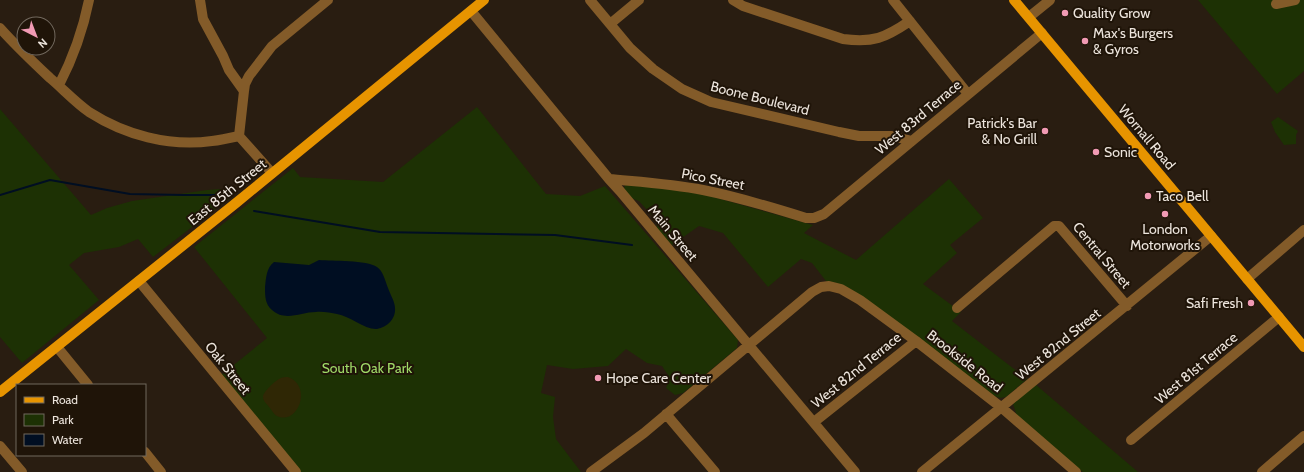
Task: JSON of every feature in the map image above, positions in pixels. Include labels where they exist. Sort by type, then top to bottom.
[{"type":"main road","name":"East 85th Street","points":[[0,392],[139,282],[484,0]]},
{"type":"main road","name":"Wornall Road","points":[[1014,0],[1304,347]]},
{"type":"street","points":[[59,85],[84,24],[89,0]]},
{"type":"street","points":[[200,0],[203,19],[229,70],[244,91]]},
{"type":"street","points":[[272,173],[239,136],[245,84],[272,46],[328,0]]},
{"type":"street","name":"Boone Boulevard","points":[[590,0],[630,48],[653,69],[682,89],[711,102],[859,136],[892,136],[912,141]]},
{"type":"street","points":[[610,24],[639,0]]},
{"type":"street","points":[[734,0],[743,6],[848,40],[873,40],[886,36],[910,21]]},
{"type":"street","points":[[893,0],[968,94]]},
{"type":"street","points":[[1029,18],[1050,0]]},
{"type":"street","points":[[1276,4],[1295,0]]},
{"type":"street","name":"Main Street","points":[[471,11],[609,179],[855,472]]},
{"type":"street","points":[[0,28],[72,98],[88,111],[110,124],[132,134],[156,140],[184,143],[212,141],[239,136]]},
{"type":"street","name":"West 83rd Terrace","points":[[810,218],[824,214],[1042,33]]},
{"type":"street","name":"Pico Street","points":[[609,179],[654,183],[701,190],[748,200],[810,218]]},
{"type":"street","name":"Central Street","points":[[957,308],[1054,226],[1059,226],[1070,238],[1127,306]]},
{"type":"street","points":[[1247,279],[1304,230]]},
{"type":"street","name":"West 82nd Street","points":[[922,472],[1211,236]]},
{"type":"street","name":"Oak Street","points":[[139,282],[296,472]]},
{"type":"street","name":"Brookside Road","points":[[748,345],[812,292],[821,287],[829,286],[841,289],[860,300],[916,341],[1002,408],[1076,472]]},
{"type":"street","name":"West 81st Terrace","points":[[1131,440],[1279,317]]},
{"type":"street","name":"West 82nd Terrace","points":[[814,422],[916,341]]},
{"type":"street","points":[[591,472],[644,433],[748,345]]},
{"type":"street","points":[[57,347],[87,384]]},
{"type":"street","points":[[666,414],[715,472]]},
{"type":"street","points":[[1262,472],[1304,436]]},
{"type":"street","points":[[0,446],[22,472]]},
{"type":"street","points":[[146,453],[161,472]]},
{"type":"green space","points":[[1198,0],[1304,0],[1304,71],[1277,94]]},
{"type":"green space","name":"South Oak Park","points":[[477,107],[546,194],[580,196],[605,186],[738,340],[737,348],[683,393],[675,395],[666,388],[670,378],[662,366],[647,363],[626,349],[608,366],[573,369],[547,365],[541,393],[555,397],[553,417],[556,439],[581,472],[301,472],[220,376],[267,338],[194,247],[293,168],[300,177],[383,182]]},
{"type":"green space","points":[[0,109],[91,215],[107,208],[132,201],[207,190],[220,189],[235,194],[153,257],[138,239],[119,247],[84,253],[69,265],[99,300],[22,363],[0,337]]},
{"type":"green space","points":[[1278,117],[1298,131],[1296,135],[1296,144],[1284,145],[1275,132],[1271,122]]},
{"type":"green space","points":[[949,179],[983,218],[950,245],[957,253],[923,284],[961,312],[952,321],[1027,379],[1006,397],[1000,398],[994,396],[852,290],[837,283],[826,281],[812,263],[801,259],[768,287],[723,233],[699,226],[672,245],[658,230],[655,219],[639,201],[631,198],[624,189],[625,185],[656,187],[706,195],[813,225],[804,233],[856,260]]},
{"type":"green space","points":[[1035,384],[1138,472],[1083,472],[1017,416],[1013,404]]},
{"type":"sand","points":[[288,377],[296,382],[300,388],[301,396],[300,404],[296,410],[285,418],[275,415],[264,401],[263,397],[267,390],[275,382],[281,378]]},
{"type":"water","points":[[319,260],[366,263],[377,267],[384,276],[395,306],[394,316],[390,322],[381,328],[372,329],[337,314],[310,312],[288,316],[277,314],[272,310],[265,297],[267,274],[271,264],[274,262],[309,265]]},
{"type":"waterway","points":[[0,195],[50,180],[130,194],[224,195]]},
{"type":"waterway","points":[[254,211],[380,232],[555,235],[632,245]]},
{"type":"place","name":"Quality Grow","points":[[1065,13]]},
{"type":"place","name":"Max's Burgers & Gyros","points":[[1085,41]]},
{"type":"place","name":"Patrick's Bar & No Grill","points":[[1045,131]]},
{"type":"place","name":"Sonic","points":[[1096,152]]},
{"type":"place","name":"Taco Bell","points":[[1148,196]]},
{"type":"place","name":"London Motorworks","points":[[1165,214]]},
{"type":"place","name":"Safi Fresh","points":[[1251,303]]},
{"type":"place","name":"Hope Care Center","points":[[598,378]]}]
